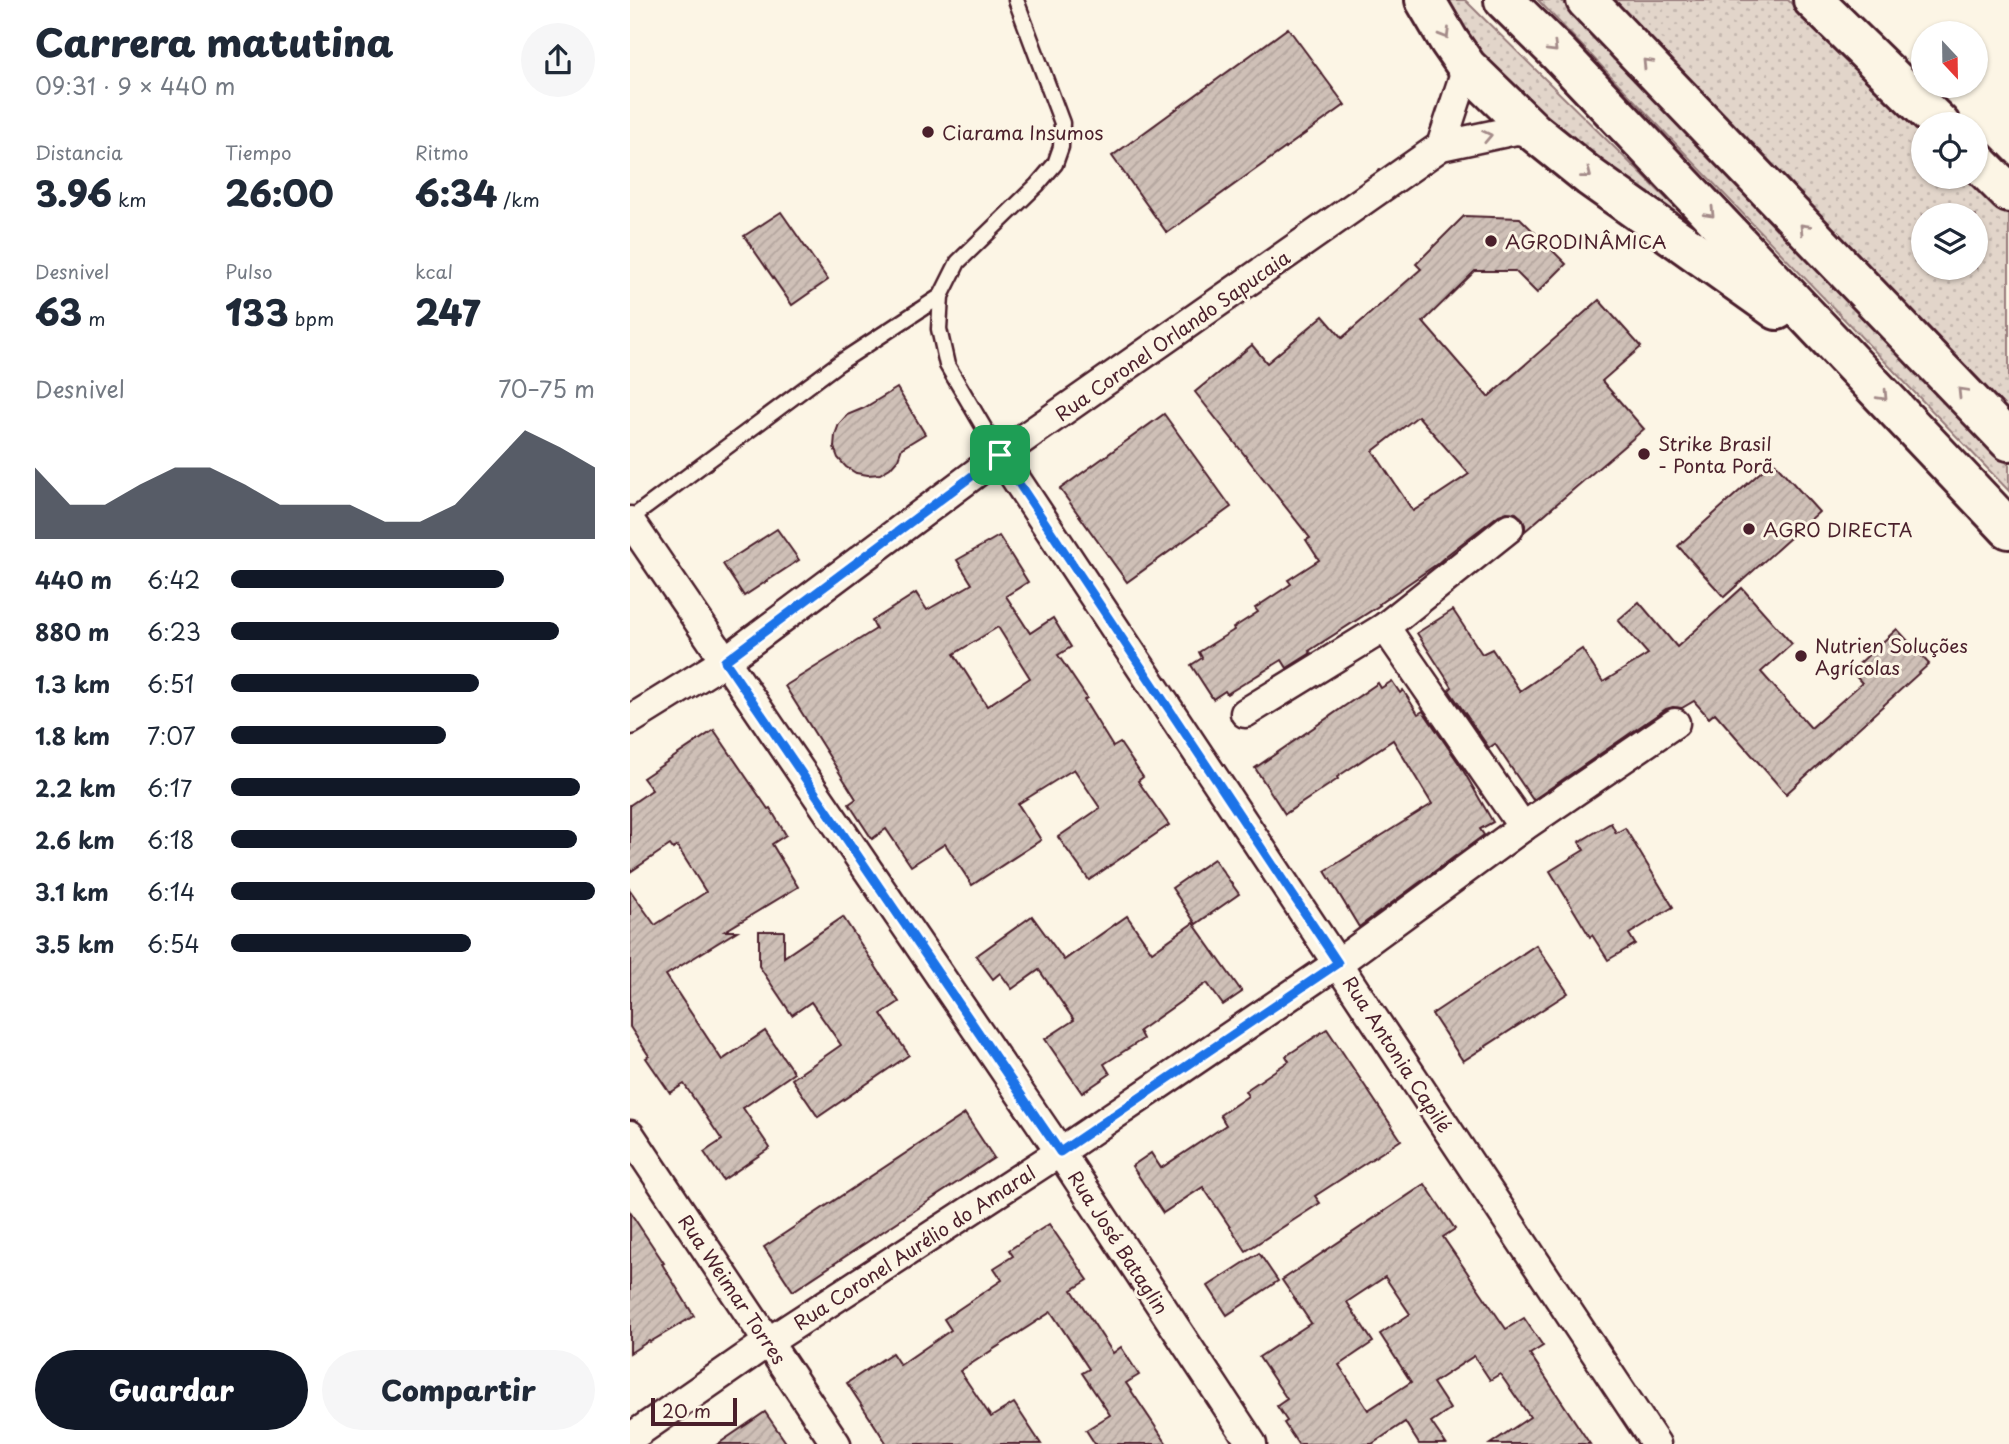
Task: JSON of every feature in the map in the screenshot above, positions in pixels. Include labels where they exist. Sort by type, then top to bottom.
[{"type":"main road","points":[[1425,0],[1448,41],[1467,67],[1534,132],[1590,177],[1698,252],[1857,369]]},
{"type":"main road","points":[[1504,0],[1559,54],[2009,529]]},
{"type":"main road","points":[[1586,0],[2009,441]]},
{"type":"main road","points":[[1813,0],[1928,112]]},
{"type":"main road","points":[[1988,172],[2009,193]]},
{"type":"street","points":[[1441,146],[1467,67]]},
{"type":"street","points":[[1441,146],[1516,130],[1534,132]]},
{"type":"street","name":"Rua Coronel Orlando Sapucaia","points":[[630,720],[725,661],[1000,455],[1441,146]]},
{"type":"street","name":"Rua Antonia Capilé","points":[[1000,455],[1656,1444]]},
{"type":"street","name":"Rua José Bataglin","points":[[630,520],[1060,1152],[1252,1444]]},
{"type":"street","points":[[1244,713],[1385,627],[1508,528]]},
{"type":"street","points":[[1385,627],[1523,827]]},
{"type":"street","name":"Rua Coronel Aurélio do Amaral","points":[[630,1438],[768,1342],[1060,1152],[1338,963],[1523,827],[1675,723]]},
{"type":"street","name":"Rua Weimar Torres","points":[[630,1135],[836,1444]]},
{"type":"lane","points":[[1000,455],[947,365],[939,329],[941,296],[958,262],[1037,186],[1055,164],[1061,147],[1062,123],[1016,0]]},
{"type":"lane","points":[[630,520],[839,363],[941,296]]},
{"type":"shaded area","points":[[1439,0],[1465,0],[1689,221],[1690,229],[1560,141],[1467,47]]},
{"type":"shaded area","points":[[1538,0],[1561,0],[2009,465],[2009,491]]},
{"type":"shaded area","points":[[1608,0],[1788,0],[1911,120],[1911,189],[1981,189],[2009,216],[2009,417]]},
{"type":"building","points":[[1288,28],[1345,105],[1167,233],[1112,156]]},
{"type":"building","points":[[781,212],[828,280],[792,305],[744,236]]},
{"type":"building","points":[[1464,216],[1520,218],[1566,264],[1537,293],[1515,271],[1475,271],[1423,322],[1488,397],[1599,300],[1641,347],[1602,381],[1644,429],[1525,531],[1522,518],[1516,513],[1499,515],[1380,605],[1309,651],[1311,653],[1287,668],[1282,660],[1227,694],[1225,691],[1213,699],[1191,665],[1202,658],[1199,652],[1258,612],[1255,608],[1291,584],[1288,580],[1319,560],[1306,540],[1310,538],[1195,392],[1252,345],[1267,363],[1323,316],[1342,338],[1421,269],[1416,264]],"holes":[[[1418,416],[1469,474],[1413,511],[1373,451]]]},
{"type":"building","points":[[897,388],[925,434],[902,448],[898,459],[880,474],[856,473],[838,458],[834,447],[839,424],[847,415]]},
{"type":"building","points":[[1164,414],[1231,507],[1127,582],[1060,489]]},
{"type":"building","name":"AGRO DIRECTA","points":[[1773,461],[1819,512],[1724,597],[1678,546]]},
{"type":"building","points":[[777,529],[799,560],[744,596],[723,564]]},
{"type":"building","points":[[999,536],[1028,582],[1006,596],[1030,633],[1053,618],[1071,647],[1058,655],[1087,698],[1084,700],[1113,747],[1120,743],[1143,777],[1138,781],[1169,825],[1089,880],[1058,837],[1100,808],[1074,769],[1018,804],[1041,840],[972,885],[945,844],[911,866],[886,829],[872,839],[849,804],[856,799],[785,686],[876,629],[872,621],[916,593],[927,610],[972,584],[957,560]],"holes":[[[998,627],[1030,678],[987,706],[954,654]]]},
{"type":"building","points":[[1742,588],[1792,644],[1761,672],[1811,728],[1862,683],[1851,671],[1897,629],[1929,664],[1786,794],[1715,713],[1709,718],[1694,701],[1682,708],[1666,709],[1533,800],[1495,744],[1489,748],[1449,690],[1452,687],[1417,633],[1453,610],[1482,654],[1492,649],[1520,691],[1582,649],[1603,682],[1648,654],[1618,620],[1639,602],[1677,647]]},
{"type":"building","points":[[1392,681],[1400,693],[1403,690],[1418,714],[1423,711],[1460,765],[1493,822],[1480,829],[1484,835],[1359,927],[1325,871],[1432,804],[1393,740],[1285,814],[1255,768],[1378,683],[1381,688]]},
{"type":"building","points":[[714,730],[786,835],[772,844],[798,887],[725,931],[737,931],[666,975],[722,1060],[765,1031],[794,1073],[743,1108],[770,1148],[723,1180],[704,1152],[722,1140],[684,1084],[670,1093],[646,1058],[649,1056],[630,1027],[630,890],[655,925],[706,892],[677,846],[673,849],[670,845],[630,872],[630,805],[652,790],[643,778]]},
{"type":"building","points":[[1611,823],[1616,833],[1625,828],[1673,907],[1629,934],[1635,944],[1608,960],[1592,935],[1590,937],[1550,871],[1584,850],[1579,842]]},
{"type":"building","points":[[1214,859],[1239,894],[1196,924],[1172,888]]},
{"type":"building","points":[[1032,916],[1064,960],[1127,916],[1152,952],[1193,923],[1242,992],[1223,1005],[1207,983],[1139,1031],[1143,1039],[1104,1064],[1110,1074],[1082,1093],[1045,1039],[1074,1020],[1039,970],[1012,989],[1000,973],[993,979],[976,956]]},
{"type":"building","points":[[843,917],[899,1002],[881,1014],[909,1055],[818,1117],[792,1079],[841,1045],[811,1002],[792,1015],[759,966],[759,931],[784,931],[784,957]]},
{"type":"building","points":[[1536,945],[1568,993],[1463,1061],[1432,1014]]},
{"type":"building","points":[[1327,1029],[1401,1140],[1315,1196],[1320,1203],[1246,1251],[1203,1187],[1163,1213],[1132,1166],[1151,1153],[1161,1168],[1226,1125],[1220,1115],[1248,1096],[1245,1091],[1289,1061],[1286,1056]]},
{"type":"building","points":[[965,1114],[994,1158],[793,1291],[764,1247]]},
{"type":"building","points":[[1425,1184],[1455,1229],[1443,1237],[1506,1329],[1524,1318],[1543,1346],[1530,1354],[1590,1444],[1490,1444],[1530,1417],[1500,1374],[1490,1380],[1474,1356],[1433,1383],[1450,1409],[1431,1422],[1446,1444],[1419,1444],[1405,1422],[1372,1444],[1298,1444],[1277,1406],[1287,1399],[1259,1357],[1311,1323],[1282,1280]],"holes":[[[1385,1277],[1410,1314],[1380,1334],[1411,1382],[1368,1410],[1339,1365],[1373,1342],[1347,1302]]]},
{"type":"building","points":[[630,1212],[664,1263],[662,1264],[694,1316],[630,1353]]},
{"type":"building","points":[[1049,1224],[1088,1280],[1072,1290],[1113,1353],[1121,1347],[1139,1375],[1126,1383],[1167,1444],[1095,1444],[1086,1430],[1110,1415],[1082,1373],[1089,1369],[1051,1312],[960,1371],[991,1417],[1014,1403],[1041,1444],[887,1444],[847,1383],[892,1353],[900,1365],[951,1330],[944,1319],[1002,1280],[994,1268],[1013,1256],[1009,1250]]},
{"type":"building","points":[[1259,1253],[1278,1281],[1227,1315],[1208,1286]]},
{"type":"building","points":[[765,1412],[787,1444],[718,1444]]},
{"type":"place","name":"Ciarama Insumos","points":[[928,132]]},
{"type":"place","name":"AGRODINÂMICA","points":[[1491,241]]},
{"type":"place","name":"Strike Brasil - Ponta Porã","points":[[1644,454]]},
{"type":"place","name":"AGRO DIRECTA","points":[[1749,529]]},
{"type":"place","name":"Nutrien Soluções Agrícolas","points":[[1801,656]]},
{"type":"route","points":[[1000,455],[1338,963],[1060,1152],[725,661],[1000,455]]}]
